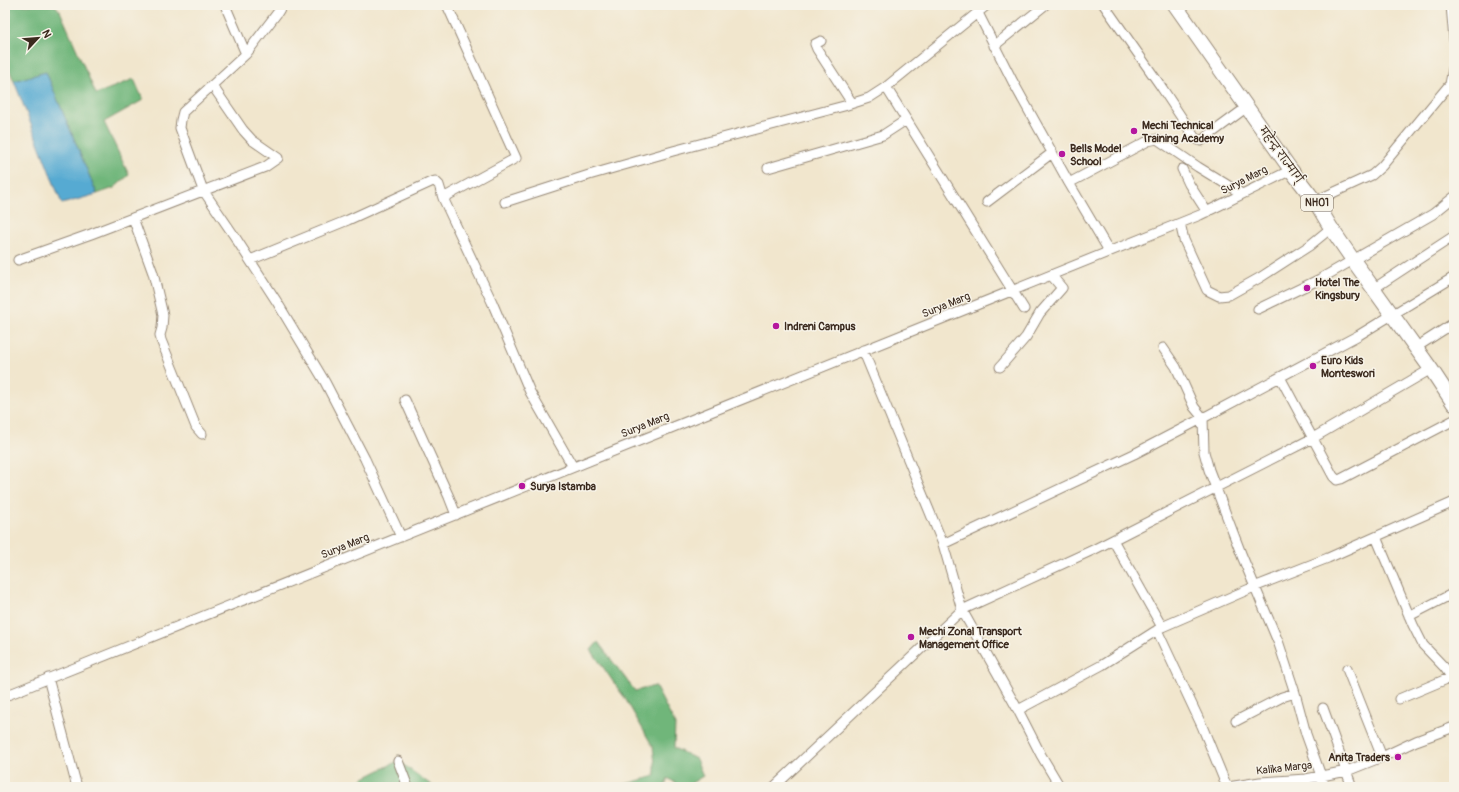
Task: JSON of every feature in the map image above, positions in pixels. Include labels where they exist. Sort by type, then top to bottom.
[{"type":"highway","name":"महेन्द्र राज्मार्ग्","points":[[1175,5],[1291,170],[1315,201],[1331,228],[1454,404]]},
{"type":"street","points":[[225,5],[246,54]]},
{"type":"street","points":[[282,5],[246,54],[183,112],[180,120],[180,128],[203,190],[250,260],[325,382],[365,459],[401,537]]},
{"type":"street","points":[[443,198],[516,158],[447,5]]},
{"type":"street","points":[[505,202],[660,154],[869,98],[886,87],[987,5]]},
{"type":"street","points":[[994,46],[1045,5]]},
{"type":"street","points":[[1104,5],[1195,138],[1201,141],[1247,107]]},
{"type":"street","points":[[1451,5],[1454,40]]},
{"type":"street","points":[[978,13],[1013,82],[1109,252]]},
{"type":"street","points":[[821,41],[815,44],[817,49],[852,103]]},
{"type":"street","points":[[1315,201],[1372,175],[1382,166],[1450,84],[1454,64]]},
{"type":"street","points":[[18,260],[134,218],[265,167],[278,158],[252,140],[243,130],[212,85]]},
{"type":"street","points":[[886,87],[1024,309]]},
{"type":"street","points":[[768,168],[883,135],[906,120]]},
{"type":"street","points":[[1069,183],[1148,141],[1156,139],[1242,194]]},
{"type":"street","points":[[987,202],[1052,153]]},
{"type":"street","points":[[1182,169],[1192,190],[1207,212]]},
{"type":"street","name":"Surya Marg","points":[[5,696],[1207,212],[1291,170]]},
{"type":"street","points":[[250,260],[348,220],[435,181],[439,185],[443,198],[492,302],[530,392],[573,467]]},
{"type":"street","points":[[1258,309],[1320,279],[1433,214],[1454,197]]},
{"type":"street","points":[[134,218],[155,280],[162,315],[161,340],[196,427],[202,434]]},
{"type":"street","points":[[1180,223],[1184,240],[1207,290],[1219,296],[1229,294],[1261,277],[1309,246],[1331,228]]},
{"type":"street","points":[[1373,289],[1454,236]]},
{"type":"street","points":[[1000,367],[1026,337],[1040,313],[1062,288],[1051,275]]},
{"type":"street","points":[[943,544],[1134,454],[1203,418],[1392,315],[1454,277]]},
{"type":"street","points":[[1415,348],[1454,323]]},
{"type":"street","points":[[1163,348],[1176,367],[1194,406],[1203,418],[1204,452],[1209,470],[1254,587],[1279,644],[1295,693],[1306,734],[1325,787]]},
{"type":"street","points":[[863,350],[943,544],[962,610],[1060,787]]},
{"type":"street","points":[[774,787],[962,610],[1113,540],[1313,438],[1431,369]]},
{"type":"street","points":[[1280,377],[1333,476],[1337,480],[1454,420]]},
{"type":"street","points":[[405,400],[456,515]]},
{"type":"street","points":[[1018,710],[1102,665],[1160,629],[1254,587],[1328,558],[1454,502]]},
{"type":"street","points":[[1376,537],[1409,616],[1424,645],[1453,678],[1399,699]]},
{"type":"street","points":[[1113,540],[1160,629],[1227,787]]},
{"type":"street","points":[[1409,616],[1454,593]]},
{"type":"street","points":[[1347,669],[1382,757]]},
{"type":"street","points":[[48,678],[77,787]]},
{"type":"street","points":[[1236,721],[1282,697],[1295,693]]},
{"type":"street","points":[[1323,708],[1352,787]]},
{"type":"street","name":"Kalika Marga","points":[[1227,787],[1260,782],[1306,779],[1347,771],[1416,741],[1454,727]]},
{"type":"street","points":[[398,761],[408,787]]},
{"type":"green space","points":[[15,5],[55,5],[60,11],[96,94],[134,79],[143,100],[104,122],[129,175],[114,188],[97,194],[46,72],[14,81],[5,60],[5,10]]},
{"type":"green space","points":[[598,642],[635,691],[655,686],[675,724],[674,748],[696,759],[703,776],[687,787],[681,787],[668,778],[665,787],[615,787],[655,776],[655,764],[653,747],[626,700],[591,650]]},
{"type":"green space","points":[[398,761],[434,787],[356,787],[362,779]]},
{"type":"water","points":[[46,72],[97,194],[62,204],[14,81]]},
{"type":"place","name":"Mechi Technical Training Academy","points":[[1134,131]]},
{"type":"place","name":"Bells Model School","points":[[1062,154]]},
{"type":"place","name":"Hotel The Kingsbury","points":[[1307,288]]},
{"type":"place","name":"Indreni Campus","points":[[776,326]]},
{"type":"place","name":"Euro Kids Monteswori","points":[[1313,366]]},
{"type":"place","name":"Surya Istamba","points":[[522,486]]},
{"type":"place","name":"Mechi Zonal Transport Management Office","points":[[911,637]]},
{"type":"place","name":"Anita Traders","points":[[1398,757]]}]
